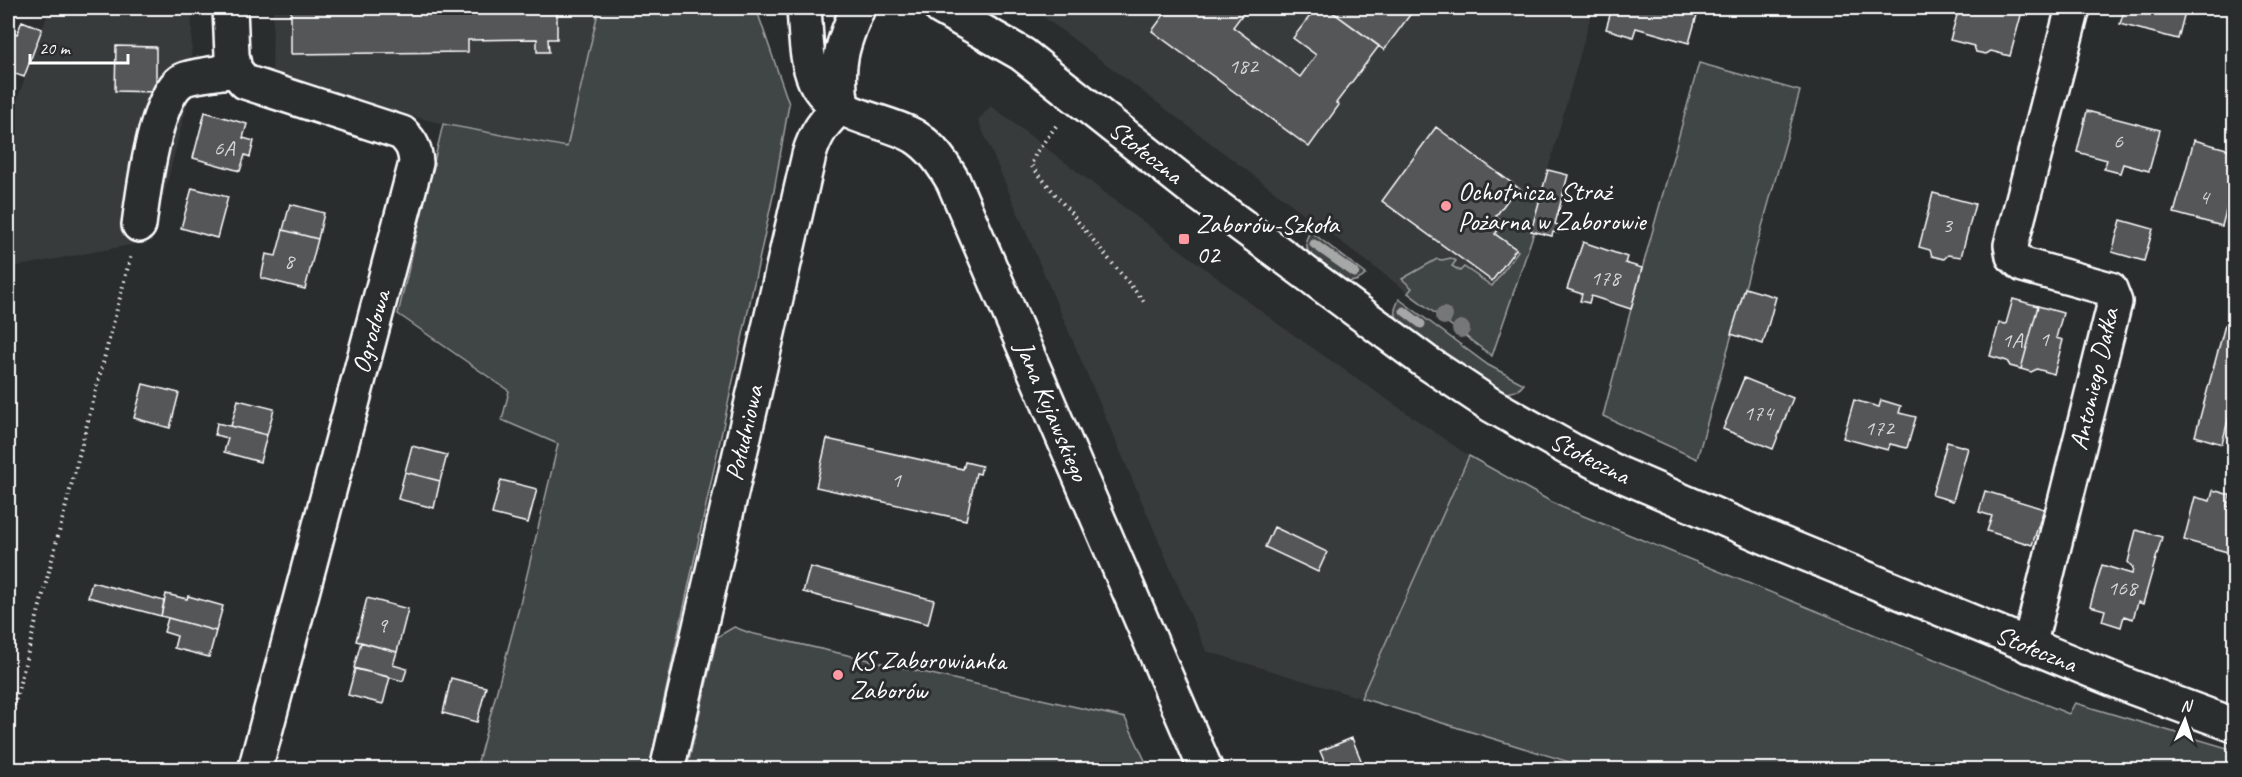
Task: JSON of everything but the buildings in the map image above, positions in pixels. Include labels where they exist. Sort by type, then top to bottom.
[{"type":"main road","points":[[139,225],[157,126],[170,94],[182,80],[235,70],[230,39],[230,8]]},
{"type":"main road","name":"Jana Kujawskiego","points":[[804,8],[809,59],[818,86],[832,100],[869,121],[900,129],[915,137],[943,164],[953,181],[1206,770]]},
{"type":"main road","points":[[842,106],[838,66],[848,29],[858,8]]},
{"type":"main road","name":"Stołeczna","points":[[941,8],[1022,54]]},
{"type":"main road","name":"Stołeczna","points":[[979,8],[1022,54],[1190,187],[1426,362],[1491,405],[1571,450],[1622,475],[1782,544],[2134,688],[2235,725]]},
{"type":"main road","name":"Antoniego Dałka","points":[[2030,646],[2115,302],[2110,289],[2023,265],[2013,256],[2011,245],[2073,8]]},
{"type":"main road","name":"Ogrodowa","points":[[235,70],[245,82],[402,133],[415,150],[416,163],[255,770]]},
{"type":"main road","name":"Południowa","points":[[667,770],[809,155],[813,140],[821,126],[842,106]]},
{"type":"path","points":[[1056,126],[1036,153],[1031,165],[1146,304]]},
{"type":"path","points":[[8,729],[139,225]]},
{"type":"shaded area","points":[[50,8],[192,8],[191,90],[152,241],[8,268],[8,125]]},
{"type":"shaded area","points":[[273,8],[599,8],[567,148],[443,124],[272,80]]},
{"type":"shaded area","points":[[599,8],[756,8],[789,104],[774,191],[649,769],[476,769],[520,604],[558,444],[502,420],[509,391],[398,314],[443,124],[567,147]]},
{"type":"shaded area","points":[[1032,8],[1593,8],[1531,231],[1534,232],[1492,356]]},
{"type":"shaded area","points":[[1699,63],[1800,91],[1697,459],[1603,416]]},
{"type":"shaded area","points":[[991,106],[1278,324],[1469,456],[1361,698],[1206,651],[978,120]]},
{"type":"shaded area","points":[[1517,187],[1540,201],[1531,231],[1534,232],[1492,356],[1408,293],[1412,288],[1402,279],[1437,259],[1451,258],[1456,261],[1452,266],[1460,271],[1464,267],[1492,286],[1518,251],[1495,234],[1504,222],[1496,216]]},
{"type":"shaded area","points":[[1310,231],[1366,274],[1358,280],[1347,282],[1308,252],[1306,240]]},
{"type":"shaded area","points":[[1399,299],[1488,365],[1524,384],[1518,390],[1506,393],[1460,364],[1397,320],[1395,309]]},
{"type":"shaded area","points":[[1469,456],[1559,506],[2069,714],[2075,703],[2234,750],[2234,769],[1592,769],[1361,698]]},
{"type":"shaded area","name":"KS Zaborowianka Zaborów","points":[[734,627],[750,633],[1125,718],[1149,769],[687,769],[717,637]]},
{"type":"waterway","points":[[1314,244],[1355,273]]},
{"type":"waterway","points":[[1404,311],[1421,324]]},
{"type":"place","name":"Ochotnicza Straż Pożarna w Zaborowie","points":[[1446,206]]},
{"type":"place","name":"Zaborów-Szkoła 02","points":[[1184,239]]},
{"type":"place","name":"KS Zaborowianka Zaborów","points":[[838,675]]}]
